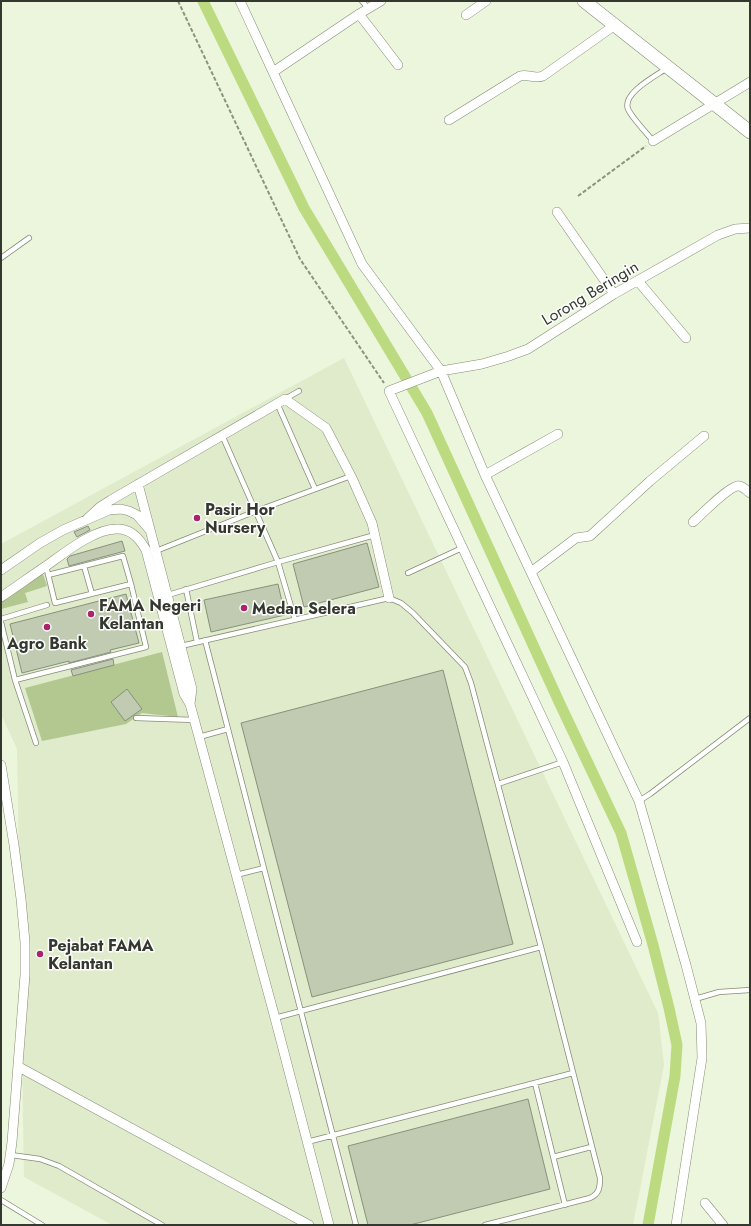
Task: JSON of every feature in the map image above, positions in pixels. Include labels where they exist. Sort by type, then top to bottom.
[{"type":"main road","points":[[584,1],[750,132]]},
{"type":"street","points":[[240,1],[362,264],[441,371],[485,475],[639,801],[701,1023],[702,1058],[676,1225]]},
{"type":"street","points":[[273,72],[359,14],[365,4],[381,1]]},
{"type":"street","points":[[466,15],[486,1]]},
{"type":"street","points":[[359,14],[398,64]]},
{"type":"street","points":[[449,120],[520,76],[525,75],[539,78],[543,76],[615,25]]},
{"type":"street","points":[[653,141],[713,103],[750,82]]},
{"type":"street","points":[[557,212],[614,294]]},
{"type":"street","name":"Lorong Beringin","points":[[391,390],[441,371],[482,364],[528,349],[614,294],[718,235],[735,229],[750,228]]},
{"type":"street","points":[[638,281],[686,338]]},
{"type":"street","points":[[391,390],[462,548],[563,762],[637,942]]},
{"type":"street","points":[[87,519],[100,507],[281,401],[326,428],[351,476],[372,523],[389,598]]},
{"type":"street","points":[[485,475],[558,434]]},
{"type":"street","points":[[531,572],[576,538],[590,536],[650,481],[704,436]]},
{"type":"street","points":[[138,484],[192,689],[190,704]]},
{"type":"street","points":[[693,522],[723,495],[736,486],[741,486],[750,493]]},
{"type":"street","points":[[1,570],[40,543],[63,530],[110,510],[120,508],[130,511],[137,515],[151,531]]},
{"type":"street","points":[[1,597],[47,570],[74,546],[106,530],[125,530],[141,542],[146,550],[184,694],[190,704],[195,720],[329,1225]]},
{"type":"street","points":[[1,765],[15,853],[25,942],[25,975],[19,1067],[11,1155],[6,1178],[1,1188]]},
{"type":"street","points":[[19,1067],[309,1225]]},
{"type":"street","points":[[705,1203],[723,1225]]},
{"type":"lane","points":[[653,141],[632,115],[628,108],[628,101],[634,91],[668,68]]},
{"type":"lane","points":[[1,258],[29,238]]},
{"type":"lane","points":[[299,391],[281,401],[315,489]]},
{"type":"lane","points":[[222,435],[278,562],[295,620]]},
{"type":"lane","points":[[156,551],[256,511],[351,476]]},
{"type":"lane","points":[[168,595],[375,535]]},
{"type":"lane","points":[[408,573],[462,548]]},
{"type":"lane","points":[[16,680],[146,647],[131,584],[123,556],[84,566],[47,570],[56,603],[131,584]]},
{"type":"lane","points":[[84,566],[92,594]]},
{"type":"lane","points":[[186,589],[197,642]]},
{"type":"lane","points":[[181,646],[389,598],[401,603],[413,613],[465,667],[471,682],[498,784],[600,1178],[600,1186],[595,1196],[485,1225]]},
{"type":"lane","points":[[1,619],[47,605]]},
{"type":"lane","points":[[1,622],[16,680],[36,743]]},
{"type":"lane","points":[[205,640],[356,1225]]},
{"type":"lane","points":[[136,718],[195,720]]},
{"type":"lane","points":[[639,801],[750,718]]},
{"type":"lane","points":[[199,737],[228,729]]},
{"type":"lane","points":[[498,784],[563,762]]},
{"type":"lane","points":[[236,875],[264,868]]},
{"type":"lane","points":[[275,1018],[541,947]]},
{"type":"lane","points":[[695,999],[719,992],[750,990]]},
{"type":"lane","points":[[306,1142],[572,1073]]},
{"type":"lane","points":[[535,1083],[565,1205]]},
{"type":"lane","points":[[553,1157],[592,1147]]},
{"type":"lane","points":[[11,1155],[40,1159],[55,1164],[162,1225]]},
{"type":"lane","points":[[1,1200],[42,1225]]},
{"type":"path","points":[[178,1],[300,259],[391,390]]},
{"type":"path","points":[[578,196],[653,141]]},
{"type":"shaded area","points":[[344,358],[658,1013],[664,1065],[633,1225],[112,1225],[24,1177],[17,749],[1,714],[1,544]]},
{"type":"green space","points":[[42,571],[47,586],[25,593],[28,602],[1,609],[1,599]]},
{"type":"green space","points":[[162,652],[178,717],[142,713],[126,724],[42,741],[25,688]]},
{"type":"building","points":[[88,526],[90,530],[77,537],[74,532]]},
{"type":"building","points":[[122,541],[125,551],[69,566],[67,559],[70,556]]},
{"type":"building","points":[[367,543],[379,587],[304,607],[293,564]]},
{"type":"building","name":"Medan Selera","points":[[278,584],[285,615],[211,632],[204,600]]},
{"type":"building","points":[[126,594],[139,643],[110,650],[111,652],[69,663],[69,661],[22,673],[10,624]]},
{"type":"building","points":[[113,659],[114,665],[73,676],[71,670]]},
{"type":"building","points":[[443,670],[513,944],[312,997],[241,723]]},
{"type":"building","points":[[127,689],[142,709],[125,721],[111,702]]},
{"type":"building","points":[[528,1099],[550,1189],[410,1225],[368,1225],[348,1146]]},
{"type":"waterway","points":[[203,1],[304,208],[427,413],[560,704],[621,833],[653,945],[677,1045],[675,1076],[648,1225]]},
{"type":"place","name":"Pasir Hor Nursery","points":[[197,518]]},
{"type":"place","name":"Medan Selera","points":[[244,608]]},
{"type":"place","name":"FAMA Negeri Kelantan","points":[[91,614]]},
{"type":"place","name":"Agro Bank","points":[[47,627]]},
{"type":"place","name":"Pejabat FAMA Kelantan","points":[[40,954]]}]
